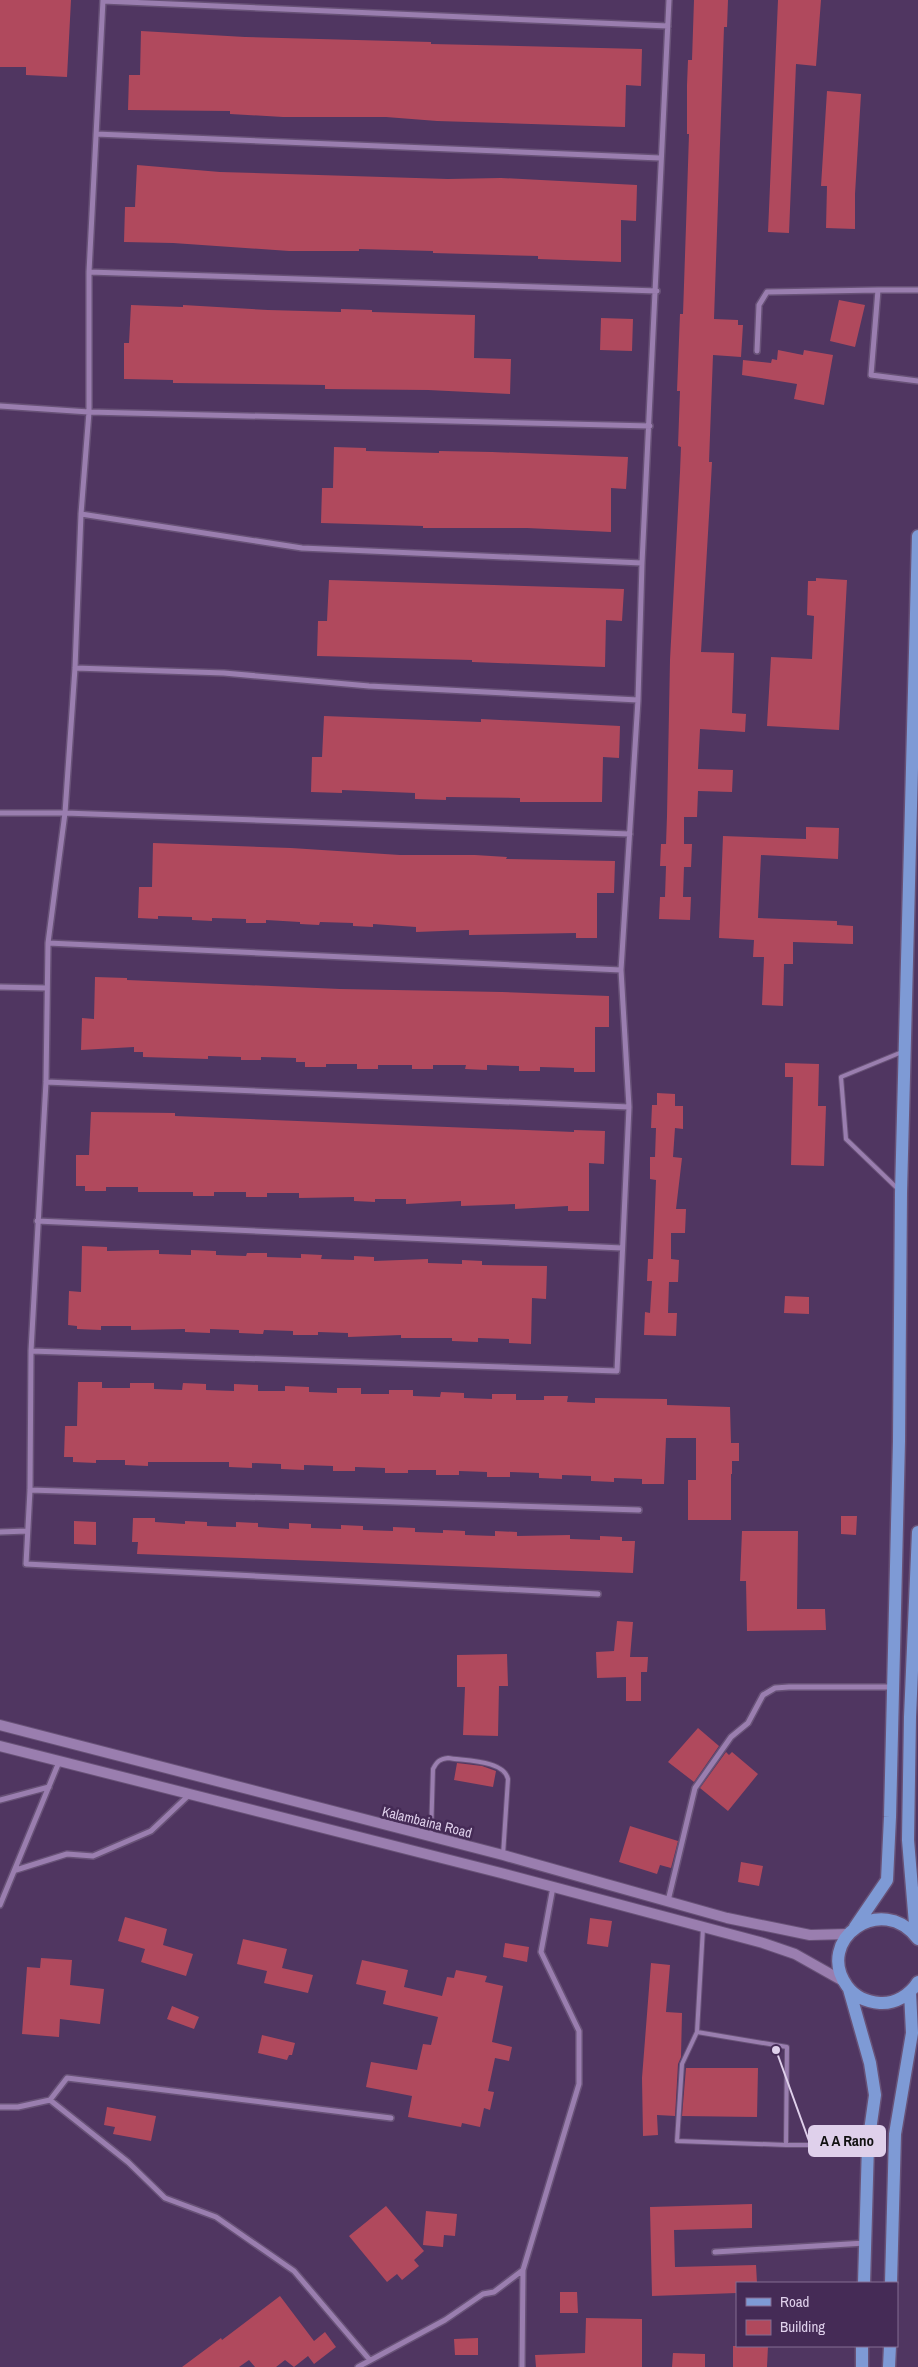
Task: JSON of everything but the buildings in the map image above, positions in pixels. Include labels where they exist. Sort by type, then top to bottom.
[{"type":"main road","points":[[864,2282],[868,2145],[875,2095],[870,2063],[838,1962],[839,1952],[851,1931],[887,1880],[894,1687],[901,1192],[918,536]]},
{"type":"main road","points":[[917,1938],[908,1840],[918,1532]]},
{"type":"main road","name":"Kalambaina Road","points":[[0,1725],[503,1855],[767,1928],[810,1935],[851,1931]]},
{"type":"main road","points":[[0,1746],[763,1943],[795,1954],[846,1985],[859,1997],[872,2002],[886,2003],[899,2000],[915,1987]]},
{"type":"main road","points":[[851,1931],[867,1921],[880,1918],[900,1923],[917,1938]]},
{"type":"main road","points":[[891,2282],[895,2134],[912,2033],[915,1987]]},
{"type":"main road","points":[[862,2347],[862,2367]]},
{"type":"main road","points":[[889,2367],[890,2347]]},
{"type":"street","points":[[31,1351],[616,1371],[629,1106],[621,970],[638,700],[642,563],[657,291],[660,158],[669,0]]},
{"type":"street","points":[[598,1594],[26,1564],[30,1490],[31,1351],[46,1082],[48,943],[65,813],[75,668],[81,514],[90,412],[89,272],[103,1],[668,26]]},
{"type":"street","points":[[96,134],[660,158]]},
{"type":"street","points":[[89,272],[657,291]]},
{"type":"street","points":[[878,290],[872,375],[918,381]]},
{"type":"street","points":[[757,351],[759,305],[767,292],[918,290]]},
{"type":"street","points":[[0,406],[90,412],[650,426]]},
{"type":"street","points":[[81,514],[302,548],[642,563]]},
{"type":"street","points":[[75,668],[224,673],[369,686],[638,700]]},
{"type":"street","points":[[0,813],[65,813],[630,834]]},
{"type":"street","points":[[48,943],[621,970]]},
{"type":"street","points":[[0,987],[47,988]]},
{"type":"street","points":[[46,1082],[629,1106]]},
{"type":"street","points":[[37,1221],[622,1248]]},
{"type":"street","points":[[30,1490],[639,1510]]},
{"type":"street","points":[[0,1532],[27,1531]]},
{"type":"street","points":[[668,1901],[695,1788],[731,1737],[748,1723],[763,1695],[775,1688],[789,1687],[894,1687]]},
{"type":"street","points":[[0,1904],[16,1870],[59,1762]]},
{"type":"street","points":[[0,1800],[49,1787]]},
{"type":"street","points":[[16,1870],[67,1854],[93,1856],[151,1831],[189,1795]]},
{"type":"street","points":[[522,2367],[524,2270],[579,2084],[579,2031],[541,1952],[553,1888]]},
{"type":"street","points":[[0,2107],[18,2107],[50,2100],[67,2078],[391,2118]]},
{"type":"street","points":[[50,2100],[128,2162],[165,2198],[216,2216],[294,2271],[369,2359]]},
{"type":"street","points":[[715,2252],[865,2243]]},
{"type":"street","points":[[358,2367],[369,2359],[444,2320],[483,2294],[494,2292],[524,2270]]},
{"type":"lane","points":[[901,1192],[846,1139],[841,1077],[906,1050]]},
{"type":"lane","points":[[431,1837],[433,1769],[436,1763],[441,1759],[448,1758],[498,1766],[506,1773],[508,1779],[503,1855]]},
{"type":"lane","points":[[703,1928],[697,2032],[682,2064],[677,2142],[786,2146],[868,2145]]},
{"type":"lane","points":[[697,2032],[788,2047],[786,2146]]},
{"type":"place","name":"A A Rano","points":[[776,2050]]}]
